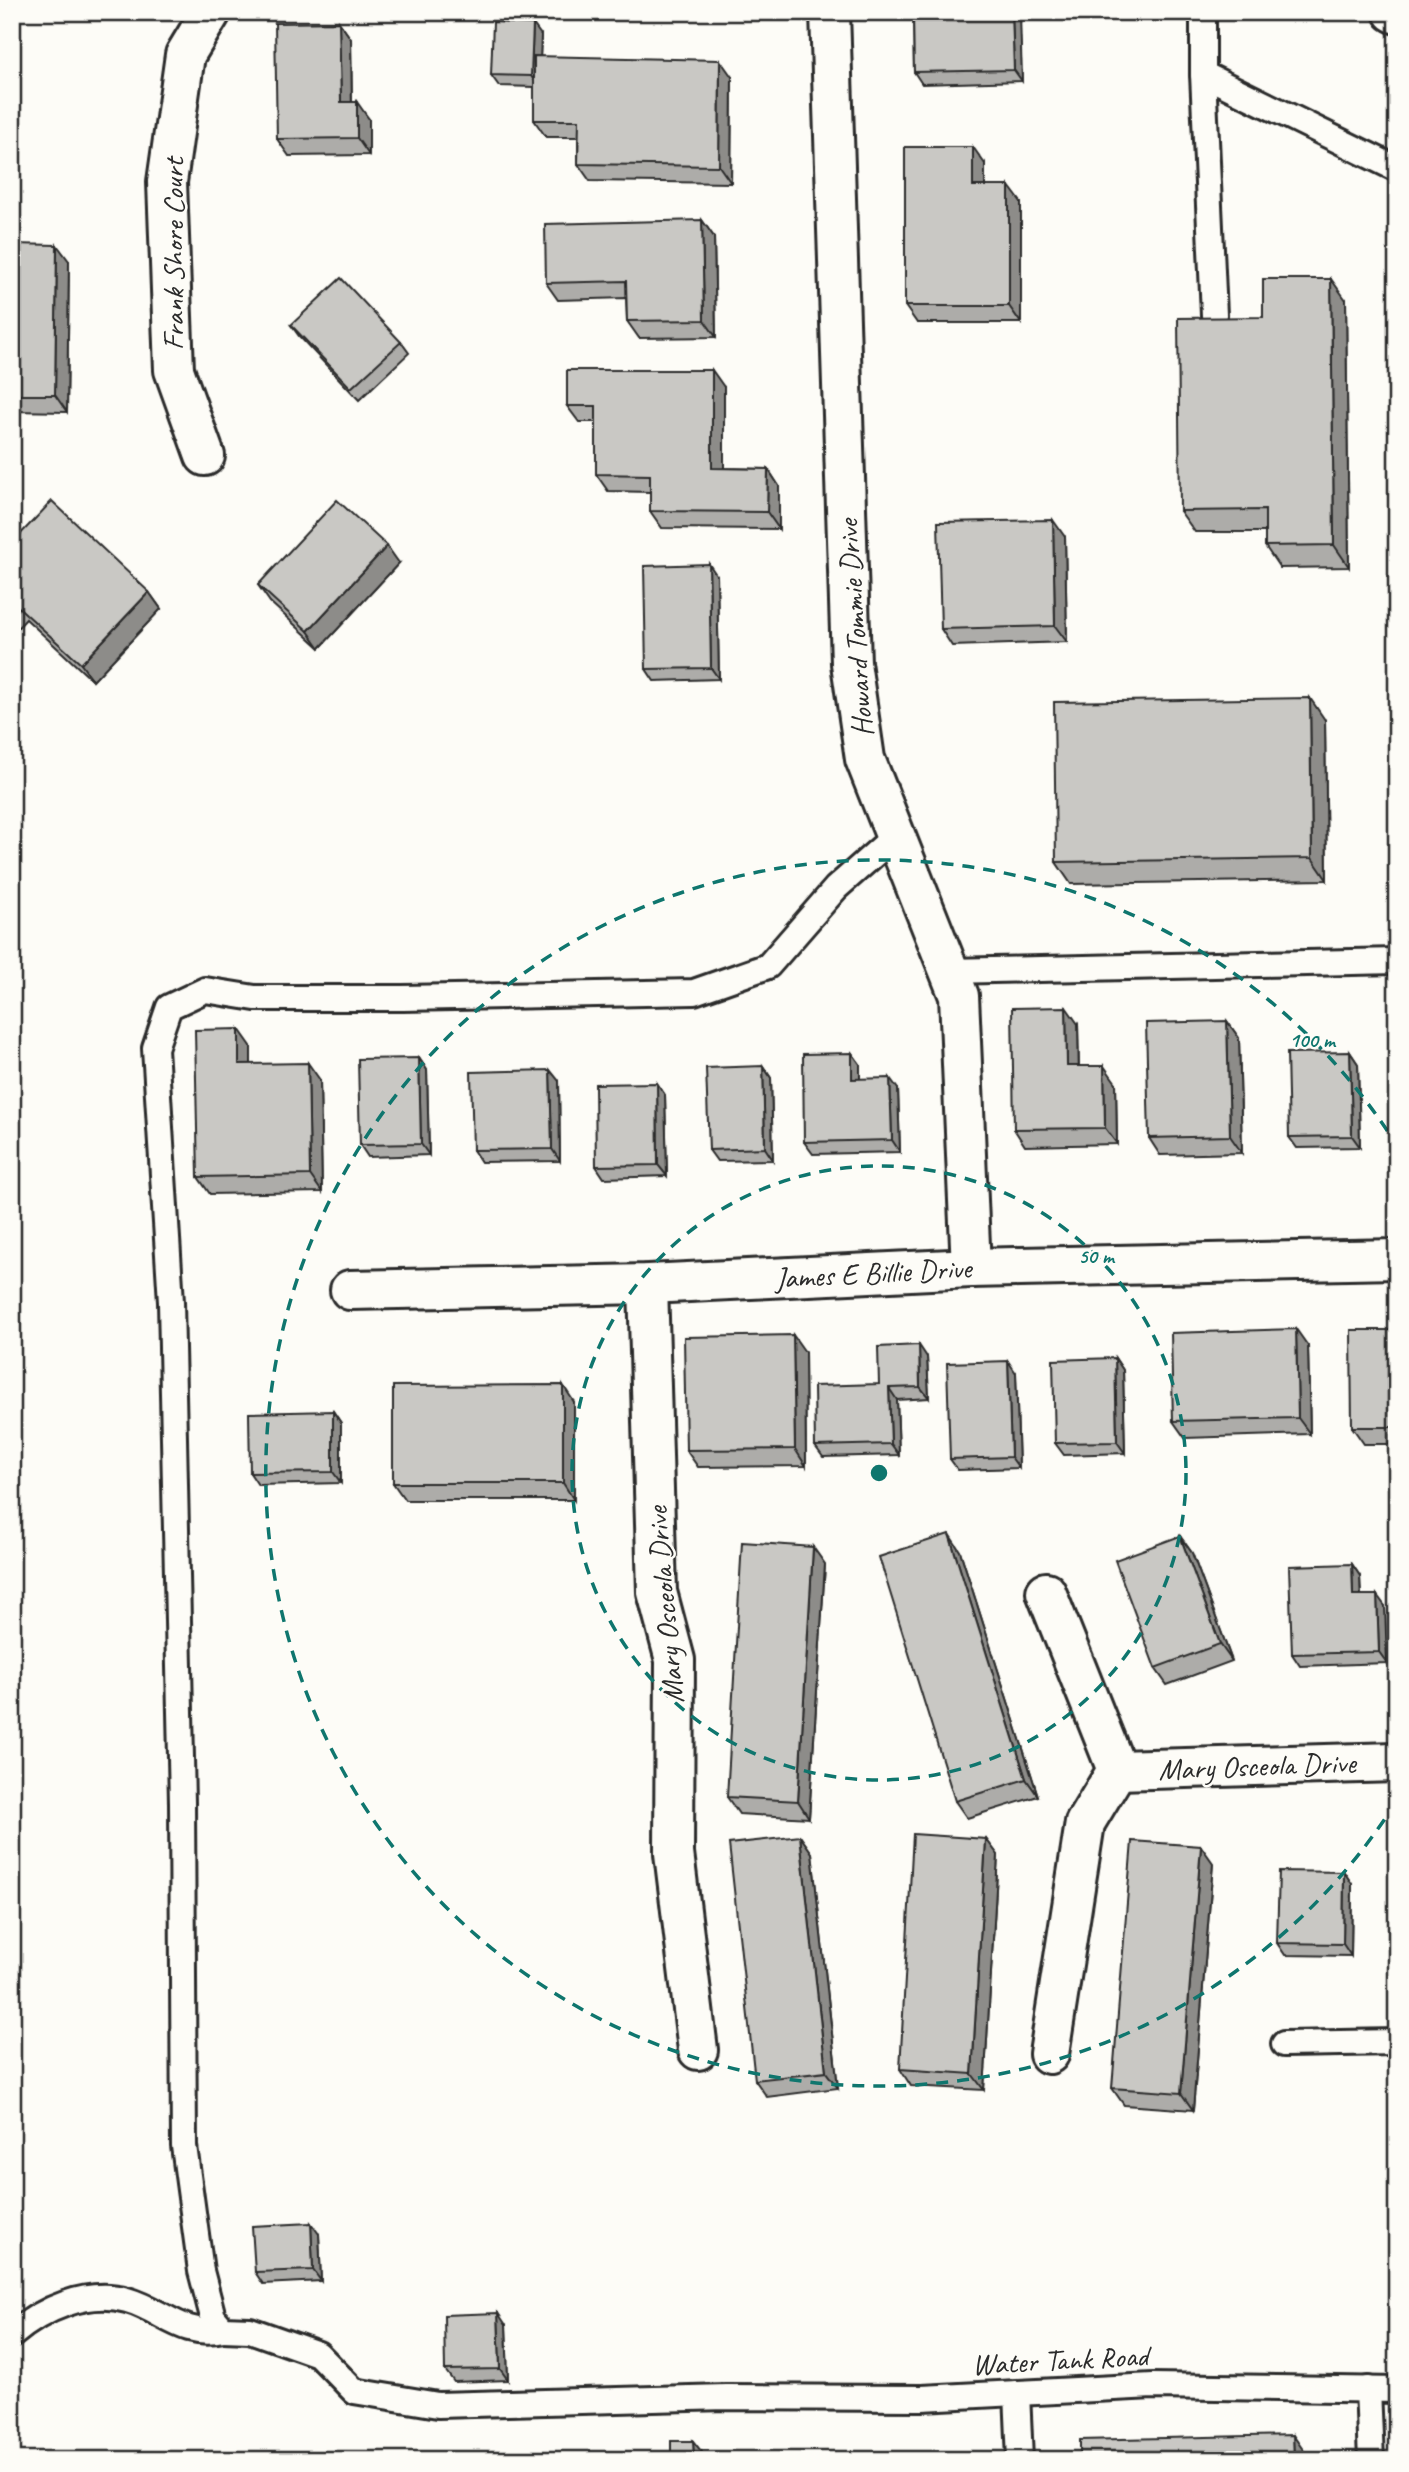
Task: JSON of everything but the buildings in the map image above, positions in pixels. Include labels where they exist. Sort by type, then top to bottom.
[{"type":"street","name":"Frank Shore Court","points":[[205,456],[174,370],[167,182],[185,55],[211,12]]},
{"type":"street","name":"Howard Tommie Drive","points":[[830,12],[851,663],[865,759],[959,996],[971,1268]]},
{"type":"street","name":"James E Billie Drive","points":[[350,1290],[648,1284],[971,1268],[1397,1258]]},
{"type":"street","name":"Mary Osceola Drive","points":[[648,1284],[657,1592],[675,1660],[674,1853],[698,2050]]},
{"type":"street","name":"Mary Osceola Drive","points":[[1046,1592],[1117,1770]]},
{"type":"street","name":"Mary Osceola Drive","points":[[1117,1770],[1397,1762]]},
{"type":"street","name":"Mary Osceola Drive","points":[[1049,2054],[1085,1823],[1117,1770]]},
{"type":"lane","points":[[1203,12],[1203,74],[1214,315]]},
{"type":"lane","points":[[1203,74],[1397,169]]},
{"type":"lane","points":[[223,2329],[213,2317],[201,2271],[184,2146],[182,1803],[171,1302],[155,1048],[169,1007],[205,989],[256,998],[694,992],[768,966],[836,888],[895,836]]},
{"type":"lane","points":[[949,971],[1397,961]]},
{"type":"lane","points":[[1284,2044],[1397,2042]]},
{"type":"lane","name":"Water Tank Road","points":[[12,2335],[47,2310],[87,2298],[127,2300],[193,2331],[250,2330],[318,2354],[354,2391],[438,2405],[726,2397],[922,2398],[1153,2386],[1397,2389]]},
{"type":"lane","points":[[1368,2389],[1371,2460]]},
{"type":"lane","points":[[1017,2393],[1020,2460]]}]
